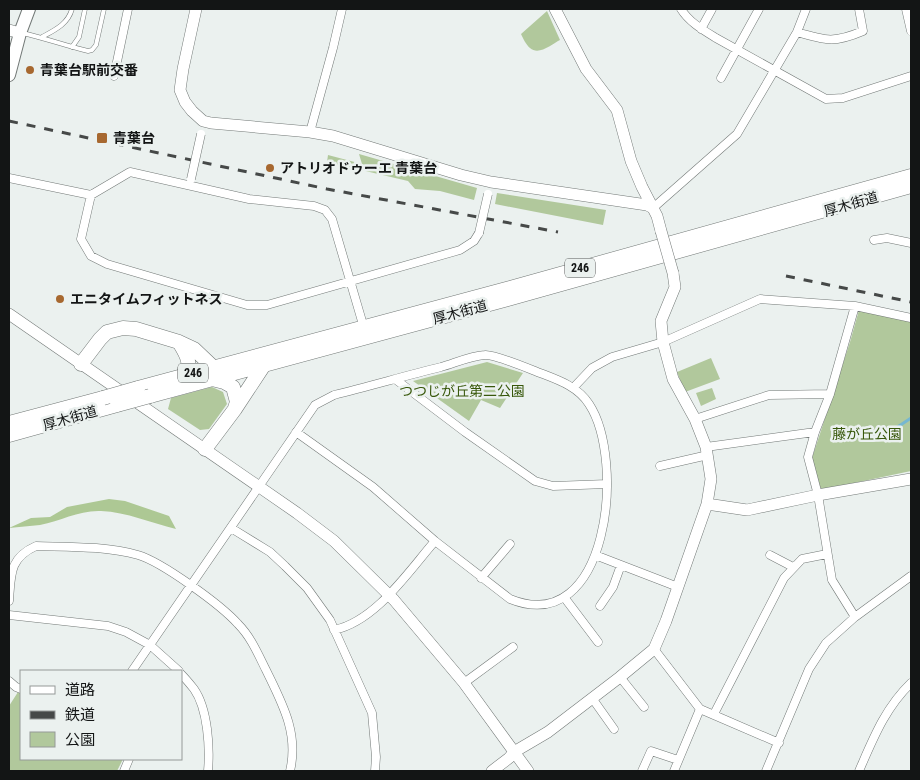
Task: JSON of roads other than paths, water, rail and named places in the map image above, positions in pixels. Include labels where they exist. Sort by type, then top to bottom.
[{"type":"highway","name":"厚木街道","points":[[9,435],[150,396],[213,373],[364,328],[911,176]]},
{"type":"highway","name":"厚木街道","points":[[9,423],[184,376],[264,365],[911,186]]},
{"type":"highway","points":[[81,364],[107,332],[123,328],[136,329],[179,342],[194,349],[213,373],[233,387],[237,402],[235,409]]},
{"type":"highway","points":[[179,342],[189,360],[184,376]]},
{"type":"highway","points":[[205,449],[235,409],[264,365]]},
{"type":"main road","points":[[9,75],[14,32],[29,9]]},
{"type":"street","points":[[114,76],[128,9]]},
{"type":"street","points":[[196,9],[180,90],[185,102],[203,121],[333,136],[461,175],[491,182],[647,205],[653,208]]},
{"type":"street","points":[[310,132],[342,9]]},
{"type":"street","points":[[492,771],[514,752],[548,732],[654,649],[707,504],[711,480],[707,451],[695,419],[673,379],[663,342],[661,322],[674,287],[673,273],[661,231],[653,208],[631,161],[617,110],[586,69],[555,9]]},
{"type":"street","points":[[681,9],[684,15],[701,29],[826,99],[843,98],[911,76]]},
{"type":"street","points":[[701,29],[712,9]]},
{"type":"street","points":[[721,78],[759,9]]},
{"type":"street","points":[[653,208],[737,134],[775,72],[797,32],[806,9]]},
{"type":"street","points":[[797,32],[820,39],[835,40],[851,36],[864,31],[859,9]]},
{"type":"street","points":[[906,9],[911,31]]},
{"type":"street","points":[[190,182],[203,121]]},
{"type":"street","points":[[9,178],[91,195],[130,172],[190,182],[249,199],[314,206],[325,210],[332,219],[364,328]]},
{"type":"street","points":[[91,195],[81,238],[91,256],[107,264],[247,305],[267,305],[460,250],[474,241],[479,233],[491,182]]},
{"type":"street","points":[[874,240],[887,238],[911,243]]},
{"type":"street","points":[[574,387],[592,368],[612,357],[663,342],[760,299],[855,306],[911,318]]},
{"type":"street","points":[[855,306],[830,394],[815,432],[808,457],[818,495],[826,554],[832,580],[855,617]]},
{"type":"street","points":[[9,314],[205,449],[334,541],[388,595],[464,683],[528,771]]},
{"type":"street","points":[[133,670],[191,587],[296,432],[315,405],[334,395],[486,354],[574,387],[588,403],[596,418],[603,442],[607,484],[607,503],[595,555],[583,580],[564,597],[544,606],[519,603],[503,595],[435,541],[373,488],[296,432]]},
{"type":"street","points":[[395,379],[465,432],[535,481],[553,486],[607,484]]},
{"type":"street","points":[[695,419],[769,395],[830,394]]},
{"type":"street","points":[[660,466],[707,451],[815,432]]},
{"type":"street","points":[[707,504],[747,510],[911,478]]},
{"type":"street","points":[[231,528],[270,552],[307,588],[330,620],[372,713],[376,756],[375,771]]},
{"type":"street","points":[[334,630],[354,624],[370,613],[435,541]]},
{"type":"street","points":[[481,578],[510,544]]},
{"type":"street","points":[[9,601],[11,571],[16,560],[25,550],[36,546],[104,549],[138,555],[156,562],[224,610],[252,642],[286,709],[292,738],[290,771]]},
{"type":"street","points":[[714,714],[784,578],[802,559],[826,554]]},
{"type":"street","points":[[595,555],[678,587]]},
{"type":"street","points":[[770,555],[793,567]]},
{"type":"street","points":[[600,606],[613,587],[621,565]]},
{"type":"street","points":[[766,771],[810,669],[826,643],[855,617],[910,580]]},
{"type":"street","points":[[564,597],[598,642]]},
{"type":"street","points":[[9,615],[108,626],[126,632],[150,645],[177,670]]},
{"type":"street","points":[[464,683],[513,647]]},
{"type":"street","points":[[654,649],[700,709],[779,743]]},
{"type":"street","points":[[182,675],[196,691],[204,716],[210,751],[208,771]]},
{"type":"street","points":[[620,677],[644,707]]},
{"type":"street","points":[[9,681],[20,689]]},
{"type":"street","points":[[859,771],[876,730],[899,695],[911,684]]},
{"type":"street","points":[[592,698],[614,729]]},
{"type":"street","points":[[674,771],[700,709]]},
{"type":"street","points":[[642,771],[651,751],[678,760]]},
{"type":"lane","points":[[42,37],[62,25],[68,19],[72,9]]},
{"type":"lane","points":[[72,47],[79,37],[85,9]]},
{"type":"lane","points":[[14,32],[42,37],[59,44],[88,51],[95,48],[104,9]]},
{"type":"waterway","points":[[893,430],[911,418]]},
{"type":"railway","points":[[9,121],[327,189],[558,232]]},
{"type":"railway","points":[[786,276],[911,302]]},
{"type":"place","name":"青葉台駅前交番","points":[[30,70]]},
{"type":"place","name":"青葉台","points":[[102,138]]},
{"type":"place","name":"アトリオドゥーエ 青葉台","points":[[270,168]]},
{"type":"place","name":"エニタイムフィットネス","points":[[60,299]]},
{"type":"park label","name":"つつじが丘第二公園","points":[[462,391]]},
{"type":"park label","name":"藤が丘公園","points":[[867,434]]}]
